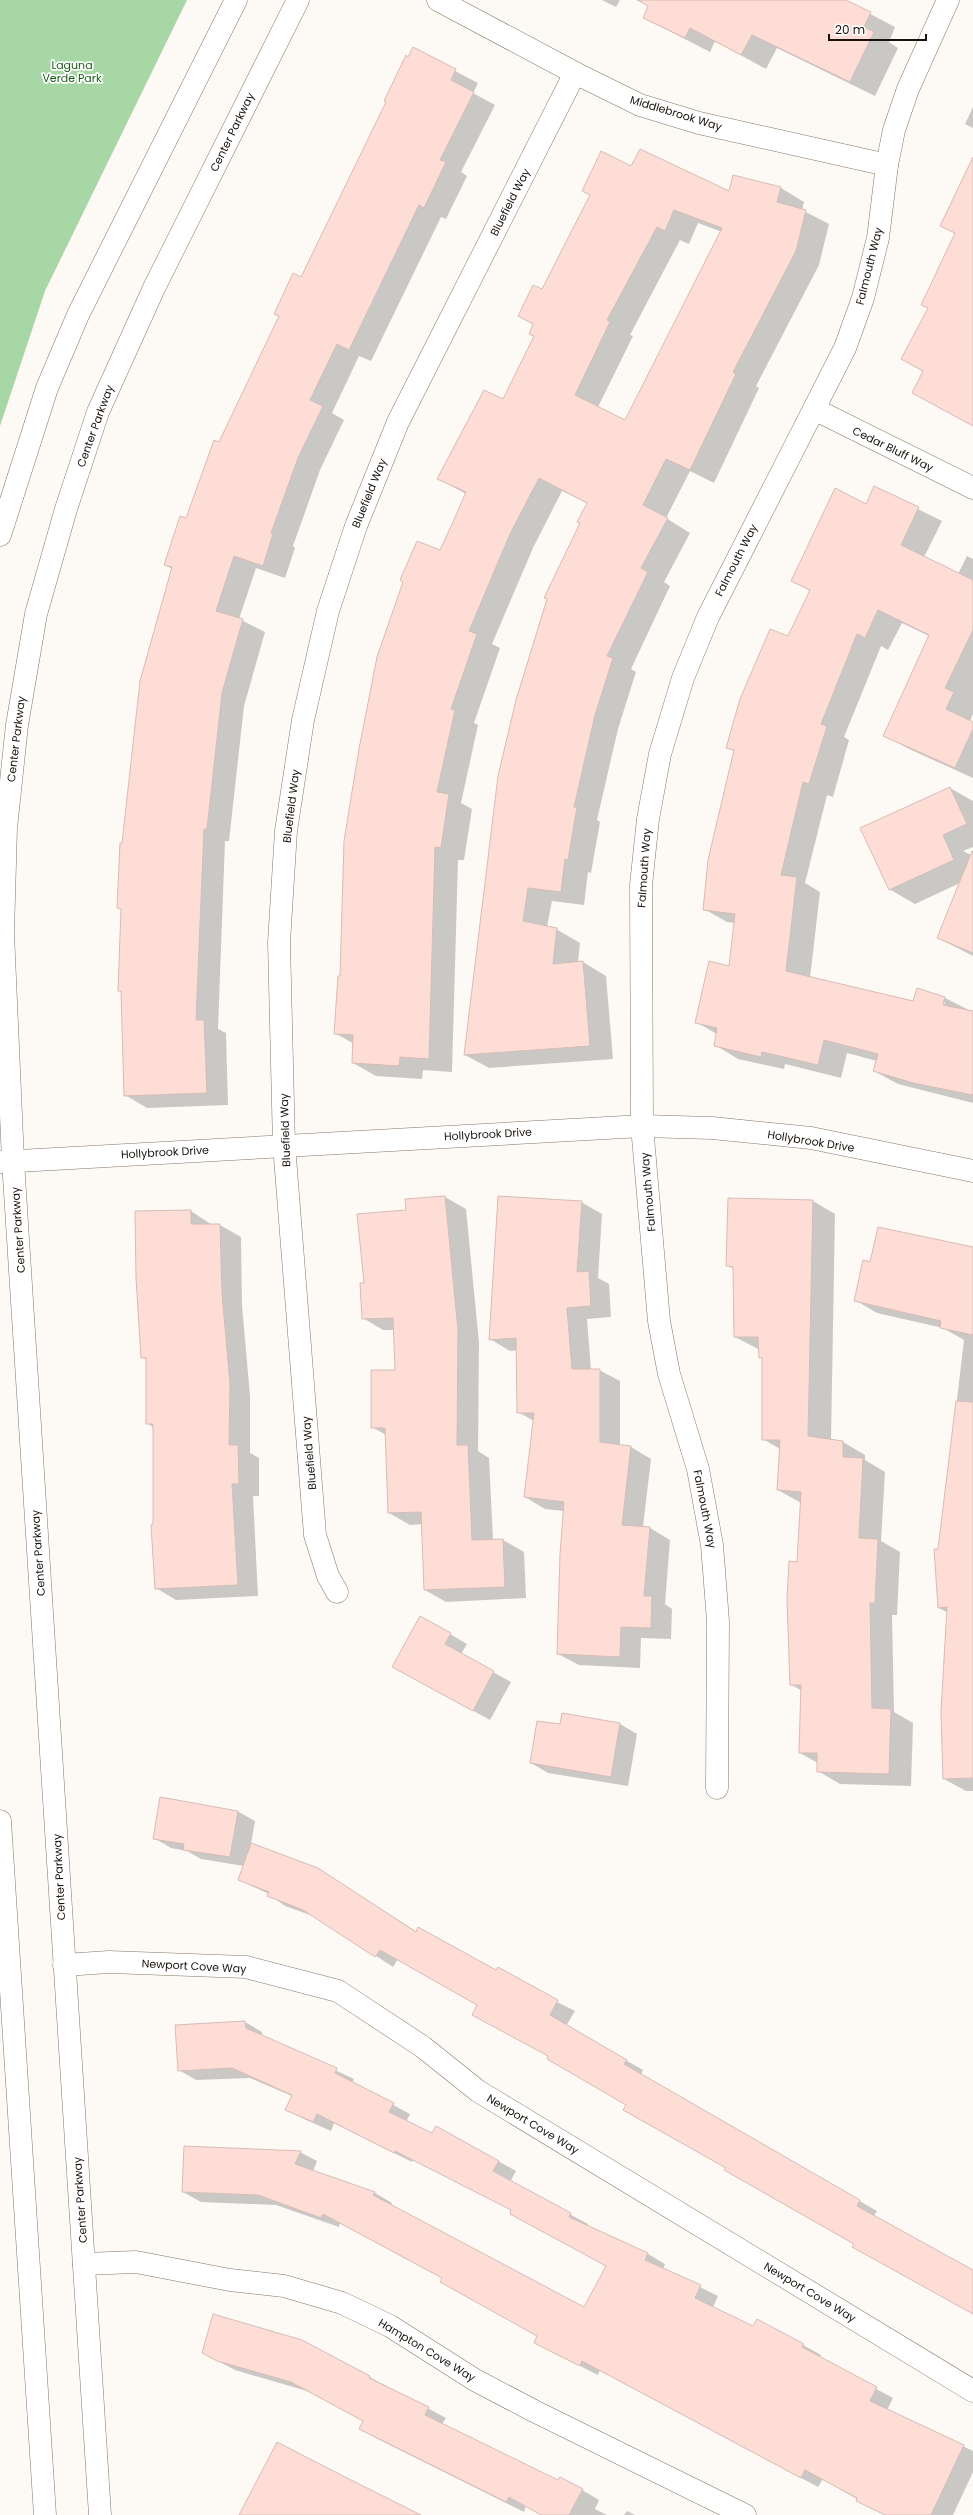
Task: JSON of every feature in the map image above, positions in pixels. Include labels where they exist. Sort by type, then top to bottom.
[{"type":"street","points":[[0,535],[47,388],[78,315],[236,0]]},
{"type":"street","name":"Center Parkway","points":[[100,2515],[64,1965],[7,1162],[3,933],[6,828],[17,725],[36,614],[66,509],[98,412],[154,288],[298,0]]},
{"type":"street","name":"Middlebrook Way","points":[[438,0],[575,73],[640,105],[699,123],[887,165]]},
{"type":"street","name":"Falmouth Way","points":[[717,1788],[718,1621],[712,1545],[698,1469],[669,1374],[659,1321],[642,1126],[641,885],[648,819],[660,754],[683,678],[708,617],[845,348],[863,298],[878,238],[887,165],[894,130],[908,88],[948,0]]},
{"type":"street","name":"Bluefield Way","points":[[337,1592],[328,1576],[315,1535],[284,1145],[279,942],[286,831],[303,720],[328,610],[356,526],[398,422],[575,73]]},
{"type":"street","name":"Cedar Bluff Way","points":[[814,409],[973,488]]},
{"type":"street","name":"Hollybrook Drive","points":[[7,1162],[284,1145],[642,1126],[712,1128],[811,1138],[973,1171]]},
{"type":"street","points":[[0,1821],[45,2515]]},
{"type":"street","name":"Newport Cove Way","points":[[64,1965],[109,1962],[246,1968],[338,1991],[423,2047],[478,2091],[973,2391]]},
{"type":"street","name":"Hampton Cove Way","points":[[84,2264],[136,2262],[230,2280],[284,2286],[342,2302],[390,2326],[475,2380],[534,2411],[745,2515]]},
{"type":"green space","name":"Laguna Verde Park","points":[[0,0],[187,0],[45,291],[0,426]]},
{"type":"building","points":[[638,0],[846,0],[871,12],[864,27],[874,32],[850,82],[752,35],[741,55],[690,28],[685,38],[643,18],[648,6]]},
{"type":"building","points":[[413,47],[456,69],[451,80],[474,92],[440,160],[446,162],[424,208],[419,205],[349,350],[337,344],[310,400],[323,406],[298,458],[271,533],[273,534],[263,566],[234,556],[216,611],[243,619],[222,693],[207,829],[204,829],[196,1020],[204,1020],[207,1093],[124,1096],[121,991],[118,991],[121,909],[117,908],[120,843],[122,843],[140,681],[172,567],[164,565],[180,516],[186,518],[214,440],[219,442],[279,316],[274,314],[293,273],[301,277],[386,102],[384,101],[406,55],[408,57]]},
{"type":"building","points":[[640,149],[729,191],[733,175],[781,187],[777,202],[806,210],[796,251],[733,372],[736,374],[690,470],[666,459],[643,505],[668,518],[641,568],[648,572],[607,656],[613,658],[595,715],[574,807],[577,807],[568,860],[565,859],[561,892],[528,888],[523,921],[557,928],[553,964],[583,961],[590,1046],[464,1055],[498,776],[516,700],[547,599],[544,598],[580,523],[577,522],[587,503],[539,478],[510,534],[469,631],[477,634],[451,709],[455,710],[437,792],[449,794],[441,848],[435,847],[429,1059],[400,1057],[399,1066],[352,1063],[353,1035],[334,1034],[338,976],[340,976],[344,841],[359,749],[377,657],[403,582],[400,580],[417,541],[440,550],[466,492],[437,479],[484,390],[503,399],[534,336],[529,334],[533,324],[518,316],[533,285],[542,289],[590,195],[582,191],[601,151],[631,166]],"holes":[[[674,210],[722,228],[625,420],[575,395],[610,322],[607,320],[657,227],[665,231]]]},
{"type":"building","points":[[973,157],[973,426],[912,393],[923,371],[901,359],[928,308],[921,305],[955,233],[940,226]]},
{"type":"building","points":[[874,486],[919,507],[901,545],[973,580],[973,630],[945,688],[954,692],[946,709],[973,722],[973,729],[955,768],[883,736],[929,635],[878,610],[865,638],[857,634],[821,724],[827,726],[809,784],[803,782],[781,875],[797,877],[786,971],[913,1001],[917,988],[945,997],[943,1005],[973,1011],[973,1095],[913,1083],[873,1071],[878,1054],[824,1040],[818,1065],[762,1052],[761,1057],[714,1046],[717,1028],[695,1023],[709,961],[729,966],[735,914],[703,910],[708,860],[734,750],[726,748],[740,699],[770,629],[788,636],[810,590],[791,581],[835,488],[866,504]]},
{"type":"building","points":[[950,787],[967,824],[943,835],[954,860],[889,890],[860,828]]},
{"type":"building","points":[[972,851],[973,852],[973,953],[937,938]]},
{"type":"building","points":[[445,1196],[458,1330],[457,1445],[468,1445],[472,1540],[503,1539],[505,1587],[424,1590],[421,1512],[388,1513],[385,1428],[371,1428],[371,1370],[395,1370],[393,1318],[362,1319],[360,1283],[364,1283],[357,1214],[406,1210],[405,1199]]},
{"type":"building","points":[[498,1196],[582,1201],[577,1272],[589,1271],[591,1306],[567,1308],[572,1369],[600,1369],[600,1442],[631,1446],[622,1525],[650,1527],[644,1596],[652,1596],[651,1628],[621,1627],[620,1657],[557,1654],[560,1554],[564,1502],[524,1497],[534,1413],[517,1413],[516,1338],[489,1340]]},
{"type":"building","points":[[728,1198],[813,1200],[808,1436],[843,1441],[843,1457],[863,1458],[859,1538],[878,1539],[875,1603],[870,1603],[872,1708],[891,1709],[889,1774],[817,1772],[817,1753],[799,1753],[801,1685],[790,1685],[787,1599],[789,1561],[797,1562],[801,1492],[777,1490],[780,1440],[762,1440],[762,1358],[759,1358],[758,1337],[734,1337],[733,1267],[726,1266]]},
{"type":"building","points":[[191,1210],[191,1224],[220,1224],[222,1293],[230,1384],[229,1445],[238,1445],[239,1484],[232,1484],[238,1585],[155,1589],[151,1525],[153,1524],[153,1424],[146,1424],[146,1358],[141,1358],[136,1278],[135,1211]]},
{"type":"building","points":[[878,1227],[973,1247],[973,1335],[940,1328],[941,1321],[854,1301],[863,1260],[870,1262]]},
{"type":"building","points":[[956,1401],[973,1402],[973,1778],[943,1779],[941,1712],[947,1607],[938,1608],[934,1549],[938,1549]]},
{"type":"building","points":[[420,1616],[451,1633],[445,1644],[494,1671],[473,1711],[392,1667]]},
{"type":"building","points":[[562,1713],[620,1723],[611,1777],[530,1763],[537,1721],[560,1724]]},
{"type":"building","points":[[160,1797],[238,1811],[230,1857],[183,1850],[184,1844],[153,1839]]},
{"type":"building","points":[[251,1843],[318,1868],[416,1932],[418,1927],[496,1970],[498,1967],[558,2000],[550,2015],[627,2060],[624,2064],[860,2200],[857,2206],[973,2270],[973,2314],[852,2247],[854,2244],[724,2170],[726,2168],[623,2110],[626,2105],[547,2059],[548,2056],[472,2015],[477,2005],[380,1950],[375,1957],[303,1910],[267,1896],[269,1892],[238,1880]]},
{"type":"building","points":[[245,2021],[246,2028],[337,2068],[335,2073],[394,2103],[389,2112],[432,2133],[436,2126],[499,2161],[493,2171],[571,2213],[569,2217],[648,2253],[645,2260],[701,2285],[695,2298],[753,2326],[757,2319],[804,2344],[802,2347],[877,2387],[870,2401],[964,2445],[931,2515],[885,2515],[856,2501],[857,2498],[805,2470],[801,2478],[582,2361],[580,2366],[534,2343],[537,2336],[440,2282],[442,2278],[323,2214],[321,2218],[258,2195],[182,2192],[184,2146],[301,2151],[295,2164],[375,2192],[373,2195],[584,2307],[606,2266],[510,2214],[511,2210],[395,2151],[394,2153],[317,2114],[313,2122],[285,2110],[292,2095],[232,2068],[178,2071],[175,2025]]},
{"type":"building","points":[[213,2314],[302,2340],[370,2376],[369,2378],[429,2407],[425,2415],[558,2480],[560,2477],[583,2489],[569,2515],[541,2515],[509,2497],[506,2502],[359,2429],[363,2421],[291,2382],[217,2361],[202,2353]]},
{"type":"building","points":[[277,2442],[349,2479],[421,2515],[239,2515]]}]
